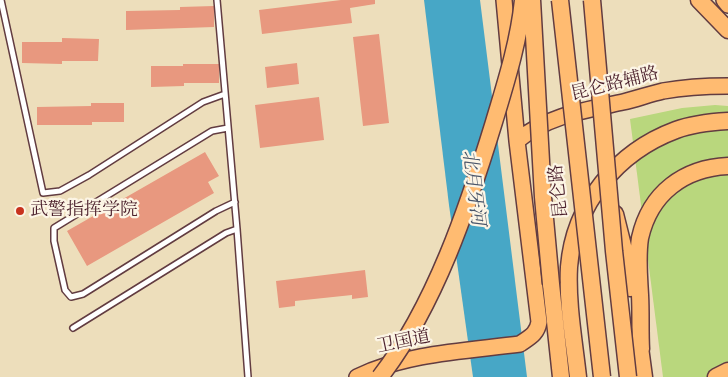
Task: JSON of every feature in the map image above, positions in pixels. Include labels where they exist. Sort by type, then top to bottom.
[{"type":"highway","points":[[380,377],[412,328],[433,286],[462,218],[504,88],[514,52],[523,0]]},
{"type":"highway","points":[[532,0],[543,198],[562,377]]},
{"type":"highway","name":"昆仑路","points":[[560,0],[602,377]]},
{"type":"highway","points":[[592,0],[614,251],[628,377]]},
{"type":"highway","points":[[699,0],[728,30]]},
{"type":"highway","points":[[578,377],[570,304],[570,267],[575,235],[589,201],[606,178],[624,160],[658,137],[678,129],[709,122],[728,121]]},
{"type":"highway","points":[[644,377],[641,349],[638,260],[641,237],[649,212],[659,197],[675,182],[694,172],[712,166],[728,166]]},
{"type":"highway","points":[[609,190],[626,254],[631,299],[641,349]]},
{"type":"highway","points":[[716,377],[728,371]]},
{"type":"main road","points":[[504,0],[517,141]]},
{"type":"main road","points":[[724,0],[728,5]]},
{"type":"main road","name":"昆仑路辅路","points":[[517,141],[532,129],[546,122],[586,110],[663,91],[702,86],[728,86]]},
{"type":"main road","name":"卫国道","points":[[357,377],[401,361],[520,344],[534,335],[539,322],[517,141]]},
{"type":"lane","points":[[1,0],[43,193],[60,191],[203,102],[225,94]]},
{"type":"lane","points":[[216,0],[237,229],[248,377]]},
{"type":"lane","points":[[228,128],[212,131],[54,228],[54,240],[65,290],[71,297],[83,294],[216,211],[234,202]]},
{"type":"lane","points":[[73,328],[226,233],[237,229]]},
{"type":"green space","points":[[715,105],[728,106],[728,377],[663,377],[630,119],[682,108]]},
{"type":"water","name":"北月牙河","points":[[424,0],[480,0],[527,377],[473,377],[449,205]]},
{"type":"building","points":[[341,0],[375,0],[375,4],[350,8],[352,23],[262,34],[259,10]]},
{"type":"building","points":[[214,6],[214,27],[126,30],[126,11],[180,10],[180,7]]},
{"type":"building","points":[[379,34],[389,123],[363,126],[353,37]]},
{"type":"building","points":[[62,38],[99,39],[98,61],[62,61],[62,64],[22,63],[22,42],[62,42]]},
{"type":"building","points":[[297,63],[299,84],[267,88],[265,67]]},
{"type":"building","points":[[183,64],[219,64],[219,83],[184,83],[184,86],[151,87],[151,66],[183,66]]},
{"type":"building","points":[[319,97],[324,140],[260,148],[255,105]]},
{"type":"building","points":[[91,103],[124,103],[124,122],[92,122],[92,125],[37,125],[37,107],[91,106]]},
{"type":"building","points":[[205,152],[219,176],[208,182],[214,193],[87,266],[67,231]]},
{"type":"building","points":[[365,270],[368,297],[352,299],[352,295],[295,301],[295,306],[279,308],[276,281]]},
{"type":"place","name":"武警指挥学院","points":[[20,211]]}]
